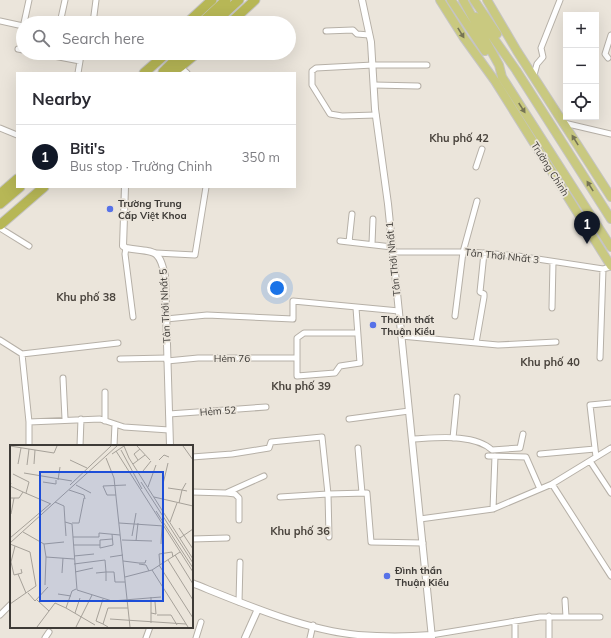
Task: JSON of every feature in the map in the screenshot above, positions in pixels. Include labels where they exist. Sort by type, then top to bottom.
[{"type":"highway","points":[[195,16],[212,0]]},
{"type":"highway","points":[[209,16],[226,0]]},
{"type":"highway","points":[[222,16],[240,0]]},
{"type":"highway","points":[[238,16],[255,0]]},
{"type":"highway","points":[[151,66],[155,60]]},
{"type":"highway","points":[[145,72],[158,60]]},
{"type":"highway","points":[[163,72],[175,60]]},
{"type":"highway","points":[[172,72],[184,70],[192,60]]},
{"type":"highway","points":[[0,194],[16,180]]},
{"type":"highway","points":[[0,204],[19,188]]},
{"type":"highway","points":[[0,217],[33,188]]},
{"type":"highway","points":[[0,225],[43,188]]},
{"type":"main road","name":"Trường Chinh","points":[[440,0],[489,73],[611,267]]},
{"type":"main road","points":[[451,0],[502,77]]},
{"type":"main road","name":"Trường Chinh","points":[[463,0],[471,12],[490,33],[516,70],[611,219]]},
{"type":"main road","points":[[474,0],[496,33],[516,70]]},
{"type":"main road","name":"Trường Chinh","points":[[487,0],[517,51],[534,75],[611,197]]},
{"type":"main road","name":"Trường Chinh","points":[[471,12],[482,37],[499,65],[502,77],[611,247]]},
{"type":"main road","name":"Trường Chinh","points":[[517,51],[524,72],[539,106]]},
{"type":"main road","name":"Trường Chinh","points":[[489,73],[512,92]]},
{"type":"street","points":[[26,16],[29,0]]},
{"type":"street","points":[[62,16],[65,0]]},
{"type":"street","points":[[94,16],[96,0]]},
{"type":"street","name":"Tân Thới Nhất 1","points":[[362,0],[373,65],[376,115],[399,311],[432,637]]},
{"type":"street","points":[[534,75],[537,64],[543,57],[541,48],[560,0]]},
{"type":"street","points":[[0,21],[16,23]]},
{"type":"street","points":[[326,31],[353,30],[357,34],[369,35]]},
{"type":"street","points":[[608,58],[605,54],[611,35]]},
{"type":"street","points":[[75,60],[80,61],[78,72]]},
{"type":"street","points":[[376,115],[342,116],[330,114],[312,85],[312,71],[316,68],[373,65],[427,65]]},
{"type":"street","points":[[374,85],[418,86]]},
{"type":"street","points":[[564,123],[611,134]]},
{"type":"street","points":[[0,128],[16,135]]},
{"type":"street","points":[[476,167],[482,149]]},
{"type":"street","points":[[125,188],[123,246],[126,248],[125,254],[132,317]]},
{"type":"street","points":[[126,248],[156,253],[195,255],[206,188]]},
{"type":"street","points":[[455,316],[463,252],[477,201]]},
{"type":"street","points":[[349,242],[352,214]]},
{"type":"street","points":[[372,244],[373,219]]},
{"type":"street","points":[[0,228],[28,246]]},
{"type":"street","name":"Tân Thới Nhất 3","points":[[340,241],[372,244],[392,250],[484,253],[603,269],[611,267]]},
{"type":"street","name":"Tân Thới Nhất 5","points":[[156,253],[161,258],[165,276],[170,445]]},
{"type":"street","points":[[476,343],[484,297],[484,294],[480,292],[484,253]]},
{"type":"street","points":[[552,308],[553,262]]},
{"type":"street","points":[[600,358],[603,269]]},
{"type":"street","points":[[166,319],[207,315],[293,319],[293,301],[399,311]]},
{"type":"street","points":[[356,308],[357,332],[361,360],[358,364],[340,366],[335,373],[297,376],[297,338],[304,333],[357,332]]},
{"type":"street","points":[[401,336],[498,345],[556,342]]},
{"type":"street","points":[[0,340],[22,354],[118,343]]},
{"type":"street","points":[[22,354],[29,422],[29,445]]},
{"type":"street","name":"Hẻm 76","points":[[120,359],[167,360],[198,358],[297,358]]},
{"type":"street","points":[[63,378],[65,419]]},
{"type":"street","points":[[105,392],[105,420]]},
{"type":"street","points":[[453,438],[457,397]]},
{"type":"street","points":[[596,457],[590,405],[611,403]]},
{"type":"street","name":"Hẻm 52","points":[[169,414],[266,407]]},
{"type":"street","points":[[349,419],[409,411]]},
{"type":"street","points":[[29,422],[65,419],[105,420],[115,424],[139,429],[169,430]]},
{"type":"street","points":[[80,445],[81,419]]},
{"type":"street","points":[[114,445],[115,424]]},
{"type":"street","points":[[412,439],[453,438],[484,443],[492,450],[520,448],[523,434]]},
{"type":"street","points":[[193,457],[232,454],[269,448],[271,442],[322,437],[328,494],[329,536]]},
{"type":"street","points":[[358,448],[362,493]]},
{"type":"street","points":[[420,518],[493,509],[552,484],[611,448]]},
{"type":"street","points":[[540,454],[595,449]]},
{"type":"street","points":[[488,456],[526,457],[540,489]]},
{"type":"street","points":[[493,509],[495,456]]},
{"type":"street","points":[[590,461],[611,493]]},
{"type":"street","points":[[226,493],[264,476]]},
{"type":"street","points":[[552,484],[611,576]]},
{"type":"street","points":[[193,492],[235,494],[239,498],[240,520]]},
{"type":"street","points":[[280,497],[367,493],[370,542],[423,543]]},
{"type":"street","points":[[193,539],[227,538]]},
{"type":"street","points":[[239,602],[240,562]]},
{"type":"street","points":[[193,583],[258,609],[313,625],[357,635],[432,637],[549,616],[600,617]]},
{"type":"street","points":[[565,600],[566,616]]},
{"type":"street","points":[[0,615],[10,605]]},
{"type":"street","points":[[244,638],[258,609]]},
{"type":"street","points":[[549,616],[549,638]]},
{"type":"street","points":[[515,621],[515,638]]},
{"type":"street","points":[[196,638],[201,622]]},
{"type":"street","points":[[310,638],[313,625]]},
{"type":"street","points":[[146,638],[150,628]]},
{"type":"street","points":[[45,638],[49,632]]},
{"type":"place","name":"Trường Trung Cấp Việt Khoa","points":[[110,209]]},
{"type":"place","name":"Biti's","points":[[587,244]]},
{"type":"place","name":"Thánh thất Thuận Kiều","points":[[373,325]]},
{"type":"place","name":"Đình thần Thuận Kiều","points":[[387,576]]},
{"type":"district","name":"Khu phố 42","points":[[459,138]]},
{"type":"district","name":"Khu phố 38","points":[[86,297]]},
{"type":"district","name":"Khu phố 40","points":[[550,362]]},
{"type":"district","name":"Khu phố 39","points":[[301,386]]},
{"type":"district","name":"Khu phố 36","points":[[300,531]]}]
